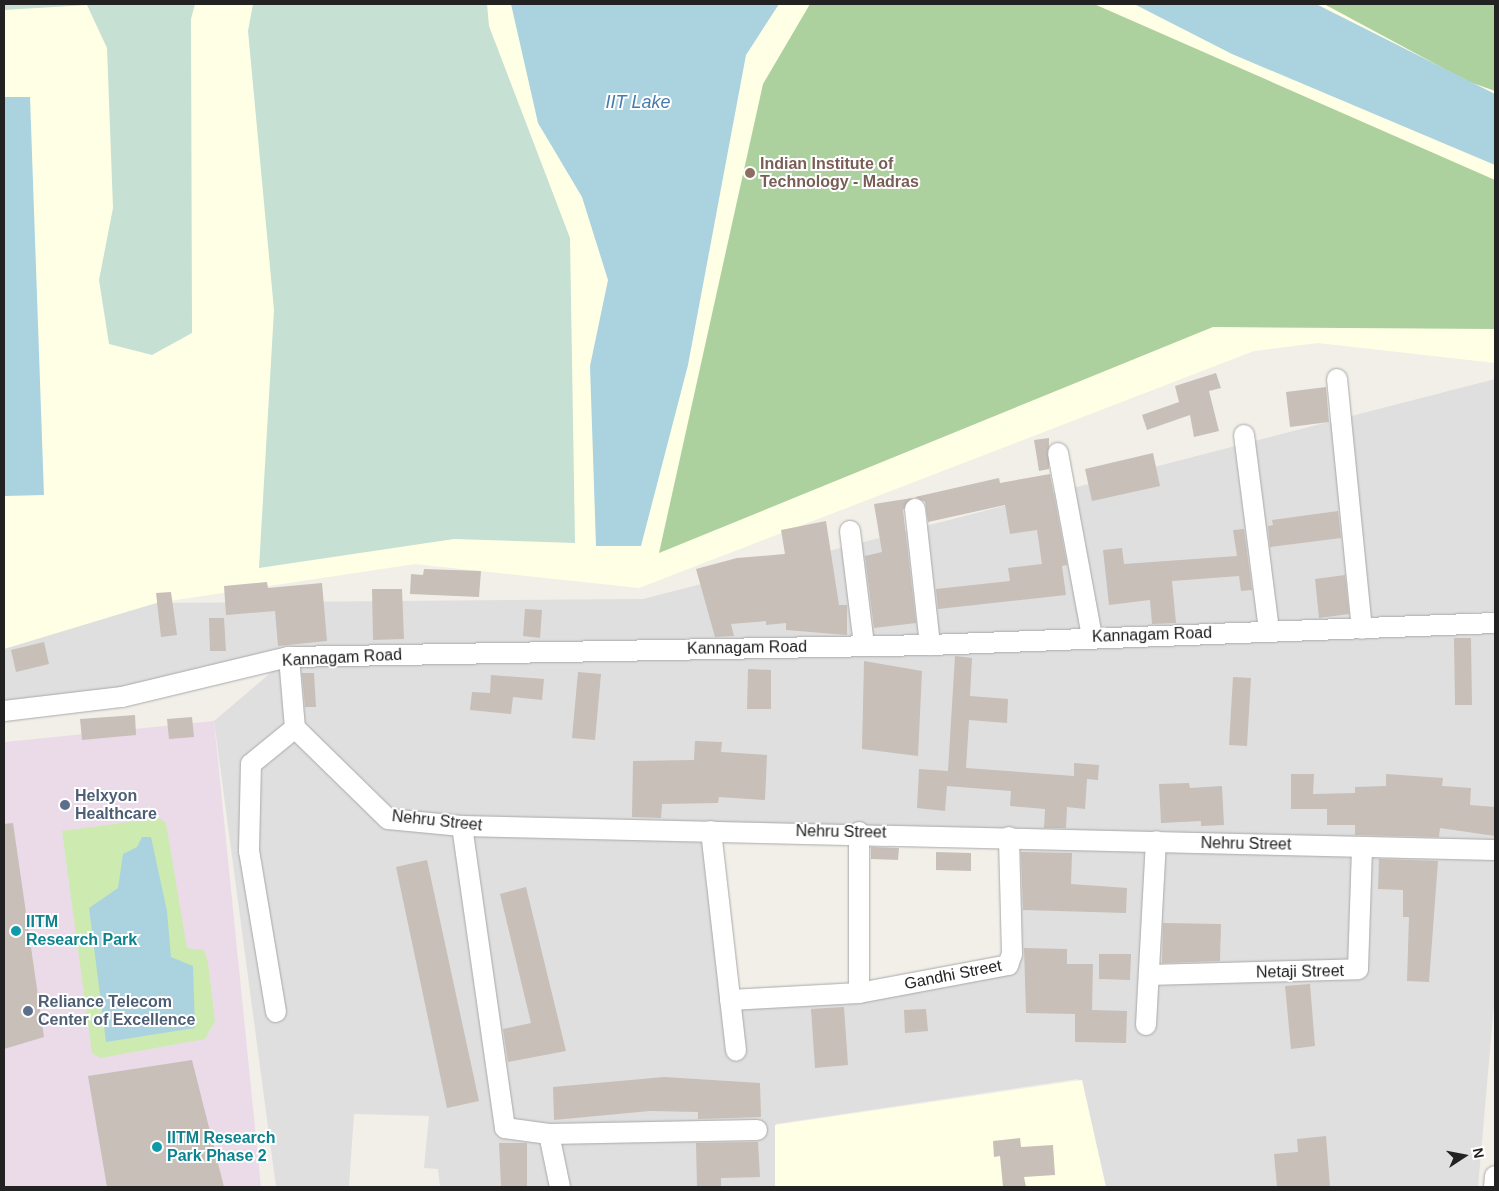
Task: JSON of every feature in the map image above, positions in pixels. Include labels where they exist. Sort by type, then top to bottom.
[{"type":"street","points":[[1337,379],[1362,629]]},
{"type":"street","points":[[1244,435],[1269,631]]},
{"type":"street","points":[[1058,453],[1092,637]]},
{"type":"street","points":[[915,509],[930,645]]},
{"type":"street","points":[[850,531],[864,645]]},
{"type":"street","name":"Kannagam Road","points":[[4,711],[122,697],[289,657],[930,645],[1092,637],[1495,623]]},
{"type":"street","points":[[276,1012],[249,851],[251,764],[295,728],[289,657]]},
{"type":"street","name":"Nehru Street","points":[[295,728],[388,819],[462,826],[859,832],[1009,838],[1495,850]]},
{"type":"street","points":[[462,826],[505,1128],[549,1134],[758,1130]]},
{"type":"street","points":[[711,831],[736,1051]]},
{"type":"street","points":[[730,1000],[859,993],[859,832]]},
{"type":"street","name":"Gandhi Street","points":[[859,993],[1008,965],[1012,954],[1009,838]]},
{"type":"street","points":[[1146,1025],[1156,842]]},
{"type":"street","name":"Netaji Street","points":[[1149,975],[1358,968],[1362,847]]},
{"type":"street","points":[[549,1134],[560,1187]]},
{"type":"street","points":[[1494,1187],[1495,1176]]},
{"type":"shaded area","name":"Indian Institute of Technology - Madras","points":[[4,4],[1495,4],[1495,363],[1318,343],[1254,351],[639,588],[415,564],[156,603],[4,649]]},
{"type":"shaded area","points":[[4,4],[195,4],[191,19],[192,333],[152,355],[109,344],[99,280],[113,208],[107,48],[87,5],[4,10]]},
{"type":"shaded area","points":[[253,4],[487,4],[489,26],[570,238],[575,543],[454,539],[259,568],[274,310],[248,31]]},
{"type":"shaded area","points":[[1495,379],[1495,611],[1361,624],[1495,629],[1495,993],[1478,1187],[1102,1187],[1078,1079],[776,1124],[775,1187],[440,1187],[438,1169],[424,1168],[429,1116],[354,1114],[349,1186],[276,1187],[214,721],[288,658],[4,711],[4,648],[156,603],[643,599]],"holes":[[[711,831],[1005,838],[1001,974],[730,1000]]]},
{"type":"shaded area","name":"IITM Research Park","points":[[214,721],[261,1187],[4,1187],[4,742]]},
{"type":"shaded area","points":[[1082,1080],[1106,1187],[775,1187],[775,1125]]},
{"type":"green space","points":[[810,4],[1094,4],[1495,180],[1495,329],[1213,327],[659,553],[763,84]]},
{"type":"green space","points":[[1324,4],[1495,4],[1495,91],[1467,81]]},
{"type":"green space","points":[[159,818],[166,823],[187,948],[204,950],[208,962],[215,1021],[205,1039],[100,1058],[92,1053],[62,831]]},
{"type":"water","name":"IIT Lake","points":[[511,4],[779,4],[746,55],[688,365],[641,546],[596,546],[590,366],[608,280],[582,197],[538,123]]},
{"type":"water","points":[[1134,4],[1316,4],[1495,94],[1495,165],[1232,54]]},
{"type":"water","points":[[4,97],[30,97],[44,495],[4,496]]},
{"type":"water","points":[[142,837],[151,837],[167,911],[171,957],[193,966],[195,1028],[106,1042],[89,908],[118,888],[123,854],[137,847]]},
{"type":"building","points":[[1216,373],[1221,388],[1209,391],[1219,431],[1194,437],[1190,415],[1147,430],[1142,415],[1179,402],[1175,386]]},
{"type":"building","points":[[1326,387],[1329,422],[1290,427],[1286,392]]},
{"type":"building","points":[[1049,438],[1049,469],[1039,471],[1034,440]]},
{"type":"building","points":[[1153,453],[1160,486],[1092,501],[1085,469]]},
{"type":"building","points":[[1050,474],[1067,565],[1062,566],[1066,595],[938,609],[936,589],[1010,581],[1008,568],[1042,564],[1037,530],[1010,534],[1005,505],[928,522],[925,502],[915,497],[999,478],[1000,483]]},
{"type":"building","points":[[912,498],[903,510],[916,623],[874,628],[865,556],[882,552],[874,504]]},
{"type":"building","points":[[1338,511],[1341,538],[1270,547],[1268,526],[1273,525],[1272,520]]},
{"type":"building","points":[[826,521],[839,605],[847,605],[847,635],[786,630],[786,623],[766,625],[766,621],[731,624],[734,636],[715,637],[696,569],[737,558],[785,554],[781,530]]},
{"type":"building","points":[[1244,529],[1252,590],[1241,591],[1239,576],[1172,581],[1176,623],[1152,624],[1150,600],[1109,605],[1103,550],[1122,548],[1124,564],[1237,556],[1233,530]]},
{"type":"building","points":[[424,569],[481,571],[479,597],[410,594],[411,574],[423,575]]},
{"type":"building","points":[[1345,575],[1349,614],[1319,618],[1315,579]]},
{"type":"building","points":[[267,582],[268,588],[322,583],[327,641],[278,646],[275,611],[226,615],[224,586]]},
{"type":"building","points":[[372,589],[402,589],[404,639],[373,640]]},
{"type":"building","points":[[171,592],[177,635],[161,637],[156,593]]},
{"type":"building","points":[[525,609],[542,610],[540,638],[523,636]]},
{"type":"building","points":[[209,618],[224,618],[226,651],[210,651]]},
{"type":"building","points":[[1454,638],[1471,638],[1472,705],[1455,705]]},
{"type":"building","points":[[44,642],[49,664],[16,672],[11,650]]},
{"type":"building","points":[[955,656],[972,658],[970,696],[1008,699],[1007,723],[969,720],[966,768],[1074,776],[1074,763],[1099,765],[1098,780],[1087,779],[1085,809],[1067,807],[1066,828],[1044,828],[1045,809],[1010,806],[1011,791],[947,786],[945,811],[917,808],[919,769],[948,771]]},
{"type":"building","points":[[864,661],[922,671],[918,756],[862,749]]},
{"type":"building","points":[[748,669],[771,670],[771,709],[747,709]]},
{"type":"building","points":[[578,672],[601,674],[595,740],[572,738]]},
{"type":"building","points":[[302,673],[314,673],[316,707],[305,707]]},
{"type":"building","points":[[491,675],[544,679],[542,700],[513,697],[511,714],[470,710],[472,692],[490,693]]},
{"type":"building","points":[[1233,677],[1251,678],[1247,746],[1229,745]]},
{"type":"building","points":[[135,715],[136,735],[82,740],[80,719]]},
{"type":"building","points":[[192,717],[194,737],[169,739],[167,719]]},
{"type":"building","points":[[695,741],[722,742],[721,752],[767,755],[765,800],[719,797],[718,803],[662,804],[661,818],[632,817],[633,761],[694,760]]},
{"type":"building","points":[[1291,774],[1314,774],[1313,794],[1355,793],[1355,787],[1386,786],[1386,774],[1443,778],[1442,786],[1471,788],[1470,805],[1495,807],[1495,836],[1440,828],[1439,837],[1355,835],[1355,825],[1327,825],[1327,809],[1291,809]]},
{"type":"building","points":[[1189,783],[1190,788],[1222,786],[1224,825],[1201,826],[1201,821],[1161,823],[1159,784]]},
{"type":"building","name":"IITM Research Park","points":[[13,823],[44,1037],[4,1049],[4,824]]},
{"type":"building","points":[[871,847],[899,848],[898,860],[871,859]]},
{"type":"building","points":[[936,852],[971,853],[971,871],[936,870]]},
{"type":"building","points":[[1021,852],[1072,853],[1071,884],[1127,888],[1126,913],[1023,910]]},
{"type":"building","points":[[1379,859],[1438,861],[1429,982],[1407,981],[1409,917],[1403,917],[1403,890],[1378,889]]},
{"type":"building","points":[[427,860],[479,1101],[447,1108],[396,867]]},
{"type":"building","points":[[526,887],[566,1051],[508,1062],[503,1029],[531,1023],[500,894]]},
{"type":"building","points":[[1163,923],[1221,924],[1220,961],[1162,963]]},
{"type":"building","points":[[1024,948],[1067,949],[1067,964],[1093,964],[1092,1010],[1127,1011],[1126,1043],[1075,1042],[1075,1014],[1026,1013]]},
{"type":"building","points":[[1099,954],[1131,954],[1130,980],[1099,979]]},
{"type":"building","points":[[1310,984],[1315,1046],[1291,1049],[1285,986]]},
{"type":"building","points":[[844,1007],[848,1065],[815,1068],[811,1009]]},
{"type":"building","points":[[926,1009],[928,1031],[905,1033],[904,1010]]},
{"type":"building","name":"IITM Research Park Phase 2","points":[[192,1060],[224,1187],[107,1187],[88,1076]]},
{"type":"building","points":[[664,1077],[760,1083],[761,1117],[698,1119],[698,1112],[650,1111],[554,1120],[553,1087]]},
{"type":"building","points":[[1326,1136],[1330,1187],[1277,1187],[1274,1154],[1298,1152],[1297,1139]]},
{"type":"building","points":[[1020,1138],[1021,1147],[1053,1145],[1055,1175],[1024,1177],[1026,1187],[1003,1187],[1000,1156],[994,1157],[993,1141]]},
{"type":"building","points":[[758,1142],[760,1177],[721,1178],[721,1187],[697,1187],[696,1143]]},
{"type":"building","points":[[499,1143],[527,1143],[527,1187],[501,1187]]},
{"type":"place","name":"Indian Institute of Technology - Madras","points":[[750,173]]},
{"type":"place","name":"Helxyon Healthcare","points":[[65,805]]},
{"type":"place","name":"IITM Research Park","points":[[16,931]]},
{"type":"place","name":"Reliance Telecom Center of Excellence","points":[[28,1011]]},
{"type":"place","name":"IITM Research Park Phase 2","points":[[157,1147]]}]
